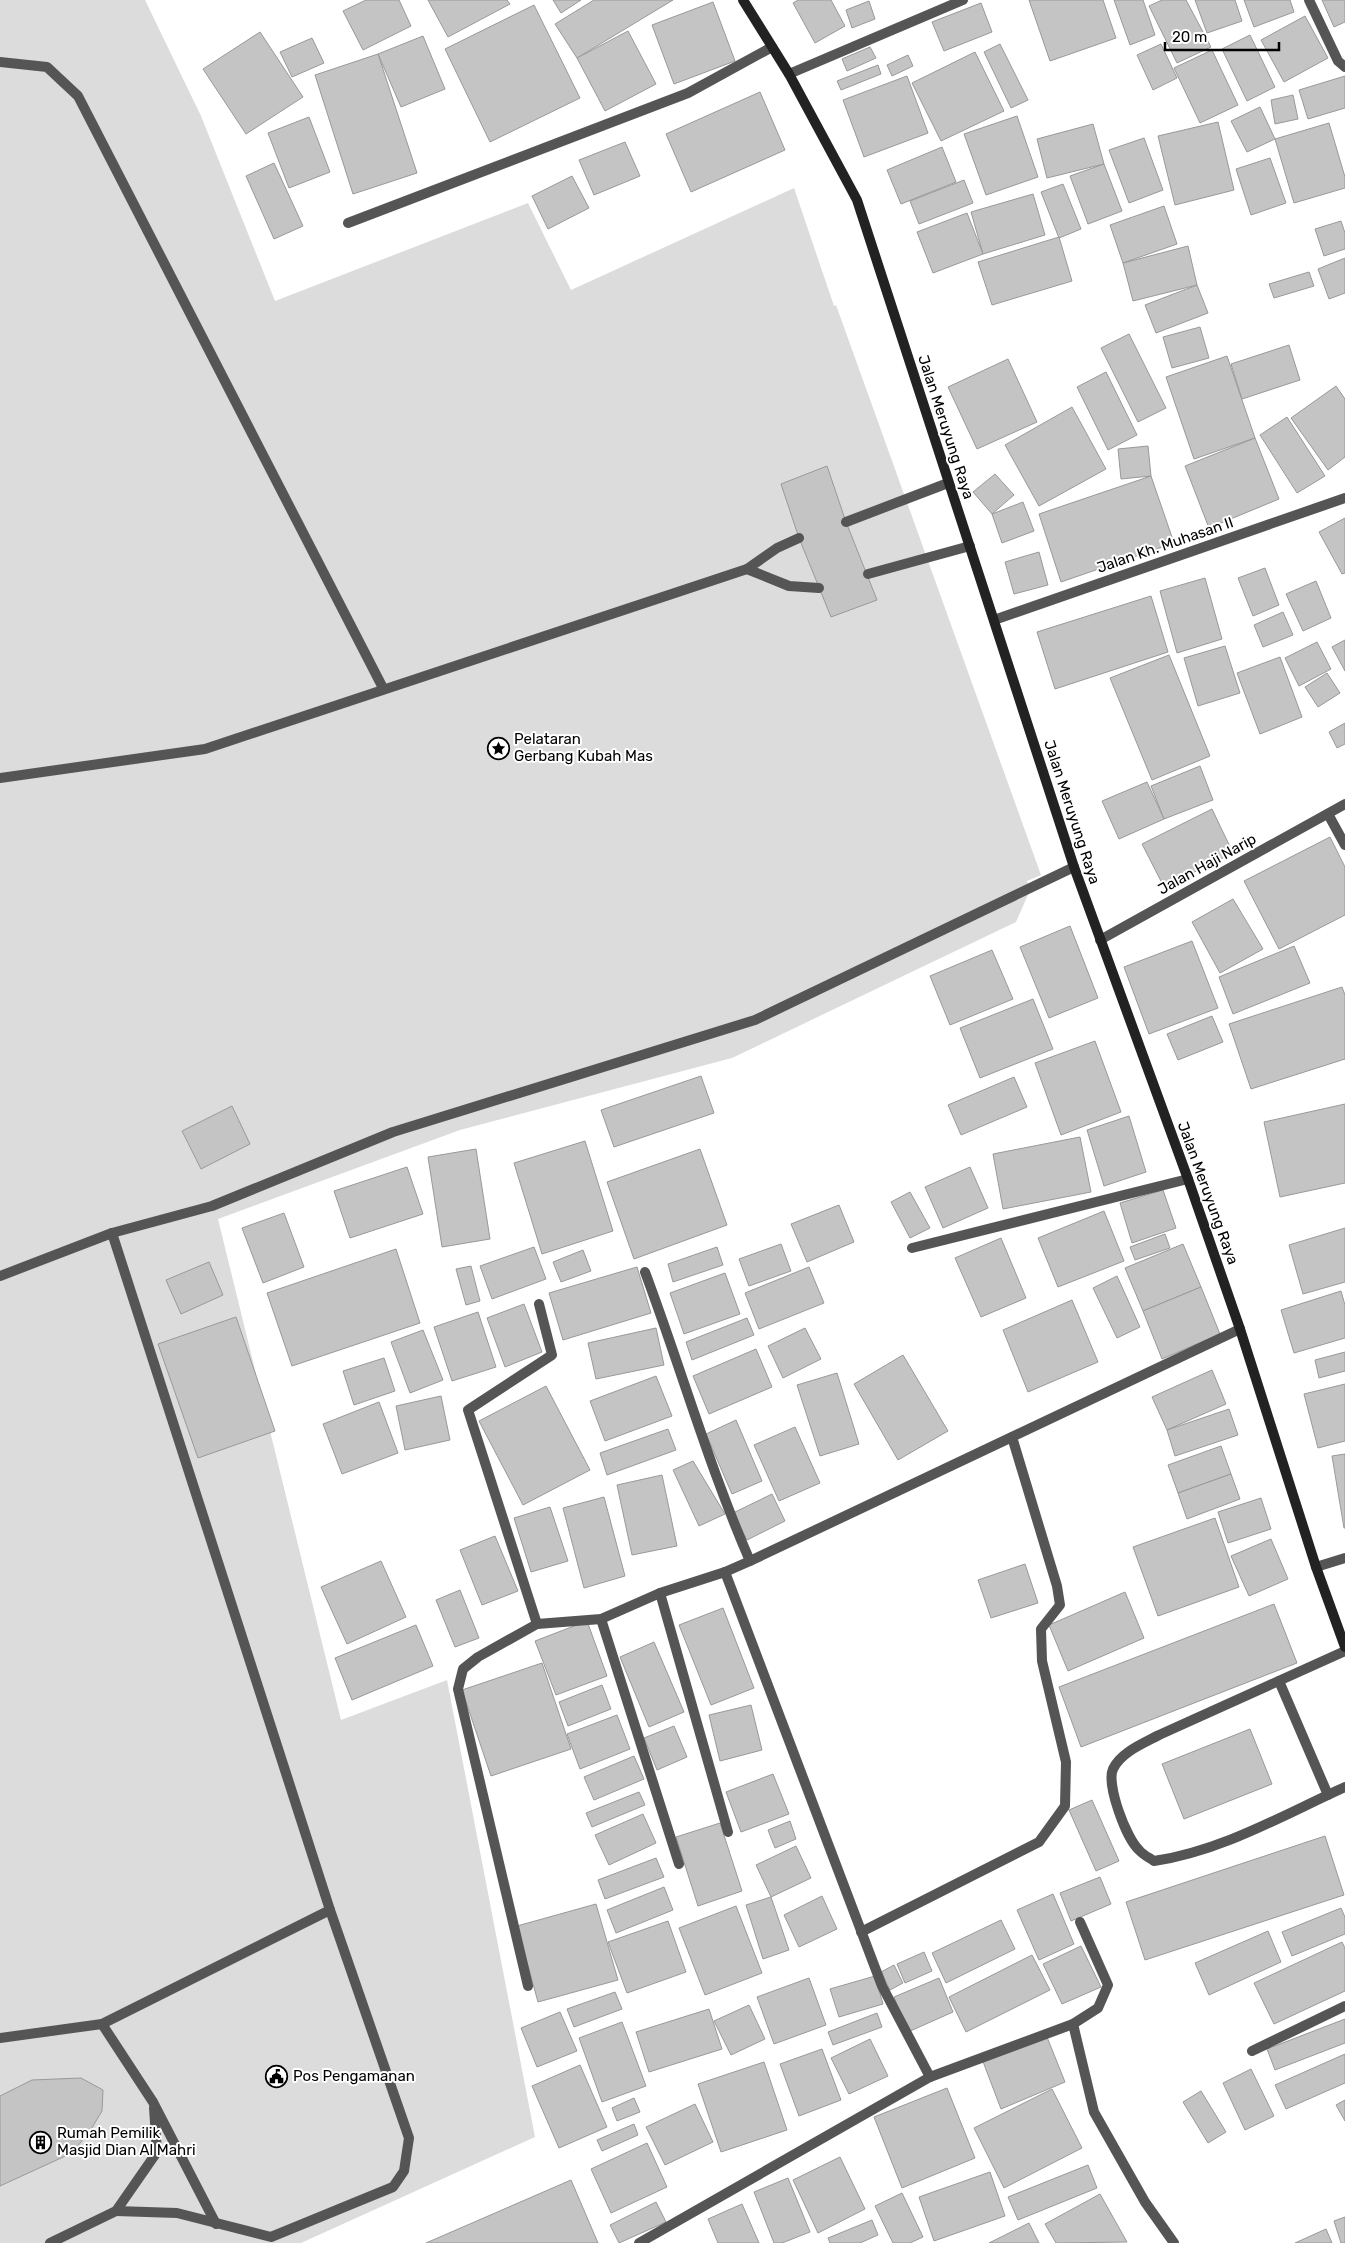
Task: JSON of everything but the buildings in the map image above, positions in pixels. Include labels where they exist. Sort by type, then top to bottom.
[{"type":"main road","name":"Jalan Meruyung Raya","points":[[743,0],[789,74],[857,200],[1074,867],[1188,1179],[1240,1330],[1316,1568],[1345,1649]]},
{"type":"street","points":[[789,74],[963,0]]},
{"type":"street","points":[[1309,0],[1338,61],[1345,67]]},
{"type":"street","points":[[348,223],[688,93],[772,46]]},
{"type":"street","points":[[0,62],[47,66],[78,96],[383,688]]},
{"type":"street","points":[[846,522],[948,483]]},
{"type":"street","name":"Jalan Kh. Muhasan II","points":[[994,620],[1345,498]]},
{"type":"street","points":[[0,778],[205,749],[383,688],[747,569],[777,548],[799,538]]},
{"type":"street","points":[[868,574],[970,546]]},
{"type":"street","points":[[747,569],[789,586],[819,588]]},
{"type":"street","name":"Jalan Haji Narip","points":[[1100,940],[1345,804]]},
{"type":"street","points":[[1328,814],[1345,845]]},
{"type":"street","points":[[0,1276],[112,1233],[212,1206],[393,1132],[755,1020],[1074,867]]},
{"type":"street","points":[[912,1248],[1188,1179]]},
{"type":"street","points":[[50,2243],[116,2211],[177,2213],[271,2237],[393,2187],[404,2172],[409,2138],[330,1910],[112,1233]]},
{"type":"street","points":[[645,1272],[676,1354],[707,1454],[750,1561]]},
{"type":"street","points":[[537,1624],[468,1410],[552,1355],[539,1304]]},
{"type":"street","points":[[528,1986],[458,1689],[463,1669],[478,1657],[537,1624],[601,1619],[660,1593],[725,1572],[1240,1330]]},
{"type":"street","points":[[861,1932],[1039,1842],[1065,1806],[1066,1762],[1042,1661],[1040,1629],[1060,1605],[1057,1586],[1012,1437]]},
{"type":"street","points":[[1316,1568],[1345,1558]]},
{"type":"street","points":[[725,1572],[882,1986],[930,2077]]},
{"type":"street","points":[[660,1593],[728,1832]]},
{"type":"street","points":[[601,1619],[679,1864]]},
{"type":"street","points":[[1345,1649],[1159,1735],[1129,1751],[1113,1768],[1110,1781],[1121,1818],[1138,1850],[1154,1861],[1182,1857],[1209,1849],[1345,1787]]},
{"type":"street","points":[[1279,1681],[1328,1795]]},
{"type":"street","points":[[0,2038],[102,2024],[330,1910]]},
{"type":"street","points":[[639,2243],[930,2077],[1073,2024],[1098,2008],[1108,1985],[1080,1922]]},
{"type":"street","points":[[1252,2051],[1345,2006]]},
{"type":"street","points":[[102,2024],[153,2102],[216,2224]]},
{"type":"street","points":[[1073,2024],[1094,2112],[1145,2202],[1174,2243]]},
{"type":"street","points":[[116,2211],[158,2152],[153,2102]]},
{"type":"shaded area","points":[[0,0],[145,0],[201,116],[275,301],[528,203],[571,290],[794,188],[834,306],[836,305],[1041,875],[1027,881],[1030,890],[1016,922],[732,1058],[460,1130],[218,1219],[341,1720],[447,1680],[535,2137],[301,2243],[0,2243]]},
{"type":"place","name":"Pelataran Gerbang Kubah Mas","points":[[498,748]]},
{"type":"place","name":"Pos Pengamanan","points":[[277,2076]]},
{"type":"place","name":"Rumah Pemilik Masjid Dian Al Mahri","points":[[41,2142]]}]
